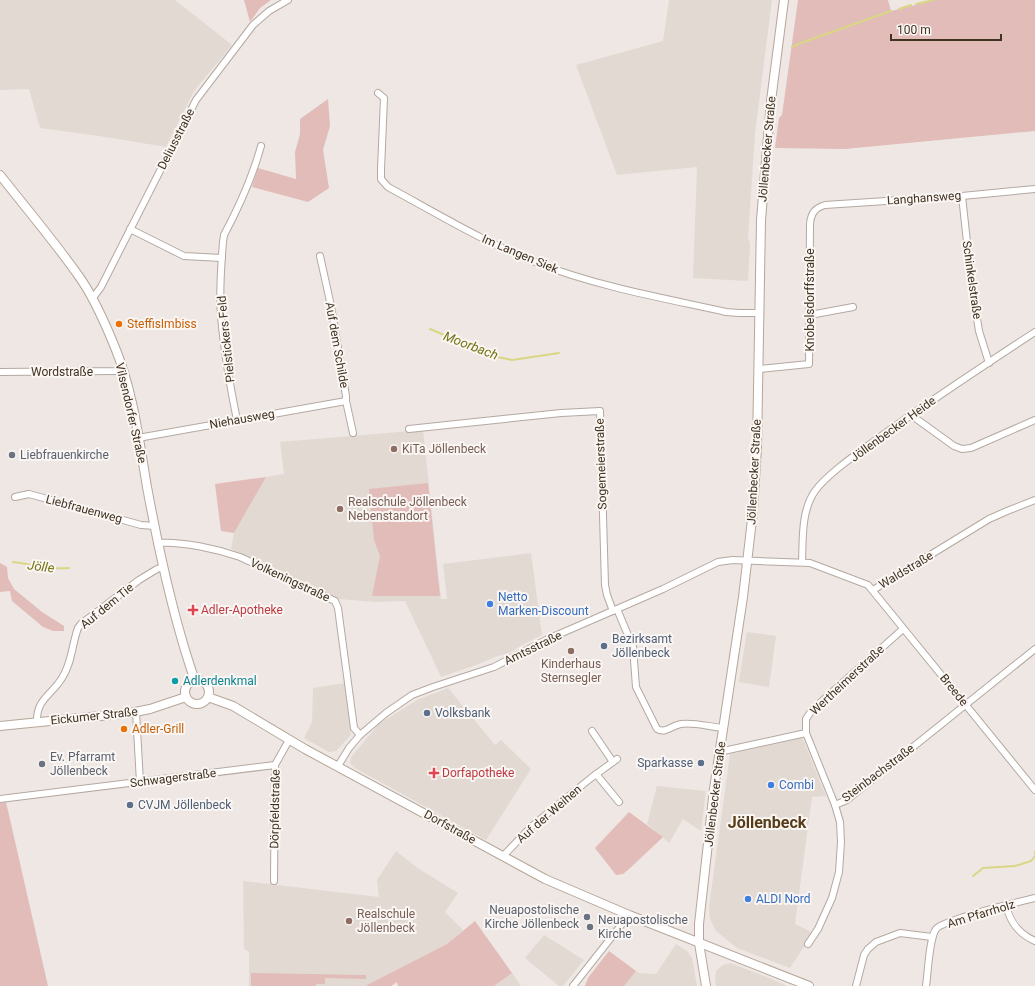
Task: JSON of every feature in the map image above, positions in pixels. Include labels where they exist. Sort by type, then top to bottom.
[{"type":"main road","name":"Jöllenbecker Straße","points":[[706,986],[699,943],[699,924],[709,826],[747,560],[756,471],[761,220],[766,144],[784,0]]},
{"type":"main road","name":"Vilsendorfer Straße","points":[[0,175],[79,276],[114,345],[123,369],[131,400],[163,567],[183,645],[195,681]]},
{"type":"main road","points":[[200,681],[207,685],[209,692],[208,697],[205,702],[198,704],[190,702],[186,697],[186,687],[190,683],[200,681]]},
{"type":"main road","name":"Eickumer Straße","points":[[0,726],[136,712],[186,697]]},
{"type":"main road","name":"Dorfstraße","points":[[208,697],[233,706],[289,740],[544,879],[629,915],[809,986]]},
{"type":"street","name":"Deliusstraße","points":[[92,299],[101,287],[196,100],[253,25],[269,11],[288,0]]},
{"type":"street","name":"Im Langen Siek","points":[[378,93],[384,98],[381,178],[388,187],[492,243],[554,269],[624,290],[726,312],[759,313]]},
{"type":"street","name":"Pielstickers Feld","points":[[237,420],[228,372],[221,315],[220,286],[224,235],[248,187],[261,146]]},
{"type":"street","name":"Langhansweg","points":[[814,211],[825,205],[962,196],[1035,189]]},
{"type":"street","name":"Schinkelstraße","points":[[962,196],[972,288],[979,330],[989,363]]},
{"type":"street","name":"Knobelsdorffstraße","points":[[759,369],[809,364],[810,224],[811,216],[814,211]]},
{"type":"street","points":[[130,229],[184,256],[222,258]]},
{"type":"street","name":"Auf dem Schilde","points":[[320,256],[332,313],[346,401],[353,433]]},
{"type":"street","points":[[810,315],[853,307]]},
{"type":"street","name":"Jöllenbecker Heide","points":[[802,562],[804,519],[814,492],[822,482],[911,415],[1035,332]]},
{"type":"street","name":"Wordstraße","points":[[0,372],[116,371],[123,369]]},
{"type":"street","name":"Niehausweg","points":[[138,438],[346,401]]},
{"type":"street","name":"Sogemeierstraße","points":[[409,429],[561,413],[600,412],[605,585],[607,595],[615,610]]},
{"type":"street","points":[[911,415],[954,446],[962,449],[971,448],[1035,420]]},
{"type":"street","name":"Liebfrauenweg","points":[[14,497],[28,494],[142,525],[155,526]]},
{"type":"street","name":"Waldstraße","points":[[747,560],[802,562],[817,565],[868,585],[873,590],[989,519],[1035,500]]},
{"type":"street","name":"Volkeningstraße","points":[[158,543],[169,542],[224,551],[335,601],[338,608],[354,728],[360,735]]},
{"type":"street","name":"Amtsstraße","points":[[338,766],[349,748],[360,735],[386,713],[412,695],[432,686],[494,667],[548,639],[663,589],[718,562],[726,560],[747,560]]},
{"type":"street","name":"Auf dem Tie","points":[[37,722],[36,715],[41,702],[62,679],[67,668],[78,628],[81,624],[139,580],[156,569],[163,567]]},
{"type":"street","name":"Breede","points":[[873,590],[903,629],[1035,790]]},
{"type":"street","points":[[615,610],[633,648],[636,687],[657,729],[662,731],[679,724],[724,728]]},
{"type":"street","name":"Wertheimerstraße","points":[[806,733],[806,719],[812,710],[903,629]]},
{"type":"street","name":"Steinbachstraße","points":[[808,944],[829,908],[837,883],[841,842],[840,822],[835,805],[847,800],[1035,649]]},
{"type":"street","points":[[136,712],[140,782]]},
{"type":"street","name":"Auf der Weihen","points":[[503,856],[532,826],[615,760],[592,731]]},
{"type":"street","points":[[719,752],[806,733],[835,805]]},
{"type":"street","name":"Dörpfeldstraße","points":[[274,882],[275,766],[289,740]]},
{"type":"street","name":"Schwagerstraße","points":[[0,799],[275,766]]},
{"type":"street","points":[[596,774],[620,802]]},
{"type":"street","name":"Am Pfarrholz","points":[[932,937],[937,928],[944,924],[1006,905],[1035,898]]},
{"type":"street","points":[[1006,905],[1008,915],[1016,929],[1026,937],[1035,941]]},
{"type":"street","points":[[574,986],[629,915]]},
{"type":"street","points":[[856,986],[864,955],[868,948],[876,942],[900,933],[932,937],[926,986]]},
{"type":"shaded area","points":[[0,0],[175,0],[232,45],[194,91],[166,147],[40,128],[29,89],[0,90]]},
{"type":"shaded area","points":[[244,0],[271,0],[260,8],[250,22]]},
{"type":"shaded area","points":[[669,0],[772,0],[755,134],[748,237],[750,244],[748,281],[693,278],[697,167],[617,175],[576,65],[663,41]]},
{"type":"shaded area","points":[[798,0],[888,0],[891,11],[935,0],[1035,0],[1035,131],[845,149],[775,148],[779,118],[782,115]]},
{"type":"shaded area","points":[[328,99],[330,126],[323,150],[329,188],[308,202],[252,187],[258,168],[296,179],[295,152],[300,134],[300,119]]},
{"type":"shaded area","name":"Realschule Jöllenbeck Nebenstandort","points":[[423,430],[441,599],[447,599],[443,564],[531,553],[542,635],[509,653],[441,677],[405,601],[375,602],[339,599],[231,549],[234,533],[266,477],[284,474],[280,442]]},
{"type":"shaded area","points":[[266,477],[234,533],[221,531],[215,484]]},
{"type":"shaded area","points":[[428,483],[440,596],[372,596],[380,556],[374,540],[369,489]]},
{"type":"shaded area","points":[[0,563],[7,567],[8,578],[14,589],[42,612],[64,626],[64,631],[53,631],[43,627],[12,601],[10,591],[0,592]]},
{"type":"shaded area","points":[[747,632],[776,636],[769,687],[739,682]]},
{"type":"shaded area","points":[[345,683],[351,722],[351,735],[336,751],[329,752],[304,738],[312,722],[313,688]]},
{"type":"shaded area","points":[[448,688],[495,745],[501,740],[531,769],[486,840],[355,768],[350,763],[351,757],[379,724],[417,700]]},
{"type":"shaded area","points":[[800,738],[803,739],[826,796],[812,797],[795,924],[813,933],[790,968],[737,948],[716,931],[710,919],[709,907],[730,754]]},
{"type":"shaded area","points":[[657,786],[706,791],[701,831],[683,819],[669,843],[647,824]]},
{"type":"shaded area","points":[[6,802],[48,986],[0,986],[0,803]]},
{"type":"shaded area","points":[[629,812],[663,837],[628,870],[623,874],[616,875],[595,848]]},
{"type":"shaded area","name":"Realschule Jöllenbeck","points":[[396,851],[419,869],[458,893],[445,912],[463,930],[447,944],[365,986],[249,986],[249,952],[244,949],[243,881],[379,897],[377,880]]},
{"type":"shaded area","points":[[475,921],[512,973],[494,986],[398,986],[397,982],[391,986],[365,986],[447,944]]},
{"type":"shaded area","points":[[544,935],[584,960],[563,986],[559,986],[525,958]]},
{"type":"shaded area","points":[[676,944],[687,951],[692,958],[697,986],[624,986],[636,971],[639,973],[656,974]]},
{"type":"shaded area","points":[[609,951],[636,971],[624,986],[585,986],[588,978]]},
{"type":"shaded area","points":[[730,963],[787,986],[716,986],[716,971],[723,965]]},
{"type":"shaded area","points":[[251,973],[366,975],[366,979],[325,978],[325,984],[316,984],[316,986],[251,986]]},
{"type":"shaded area","points":[[512,973],[521,986],[494,986]]},
{"type":"waterway","points":[[916,4],[933,0]]},
{"type":"waterway","points":[[899,9],[911,5]]},
{"type":"waterway","points":[[792,47],[891,11]]},
{"type":"waterway","name":"Moorbach","points":[[430,329],[497,357],[512,360],[559,353]]},
{"type":"waterway","name":"Jölle","points":[[13,562],[48,568],[69,568]]},
{"type":"waterway","points":[[973,876],[983,868],[1015,866],[1031,861],[1035,856]]},
{"type":"place","name":"SteffisImbiss","points":[[119,324]]},
{"type":"place","name":"KiTa Jöllenbeck","points":[[394,449]]},
{"type":"place","name":"Liebfrauenkirche","points":[[12,455]]},
{"type":"place","name":"Realschule Jöllenbeck Nebenstandort","points":[[340,509]]},
{"type":"place","name":"Netto Marken-Discount","points":[[490,604]]},
{"type":"place","name":"Adler-Apotheke","points":[[193,610]]},
{"type":"place","name":"Bezirksamt Jöllenbeck","points":[[604,646]]},
{"type":"place","name":"Kinderhaus Sternsegler","points":[[571,651]]},
{"type":"place","name":"Adlerdenkmal","points":[[175,681]]},
{"type":"place","name":"Volksbank","points":[[427,713]]},
{"type":"place","name":"Adler-Grill","points":[[124,729]]},
{"type":"place","name":"Sparkasse","points":[[701,763]]},
{"type":"place","name":"Ev. Pfarramt Jöllenbeck","points":[[42,764]]},
{"type":"place","name":"Dorfapotheke","points":[[434,773]]},
{"type":"place","name":"Combi","points":[[771,785]]},
{"type":"place","name":"CVJM Jöllenbeck","points":[[130,805]]},
{"type":"place","name":"ALDI Nord","points":[[748,899]]},
{"type":"place","name":"Neuapostolische Kirche Jöllenbeck","points":[[587,917]]},
{"type":"place","name":"Realschule Jöllenbeck","points":[[349,921]]},
{"type":"place","name":"Neuapostolische Kirche","points":[[590,927]]},
{"type":"district","name":"Jöllenbeck","points":[[767,822]]}]
